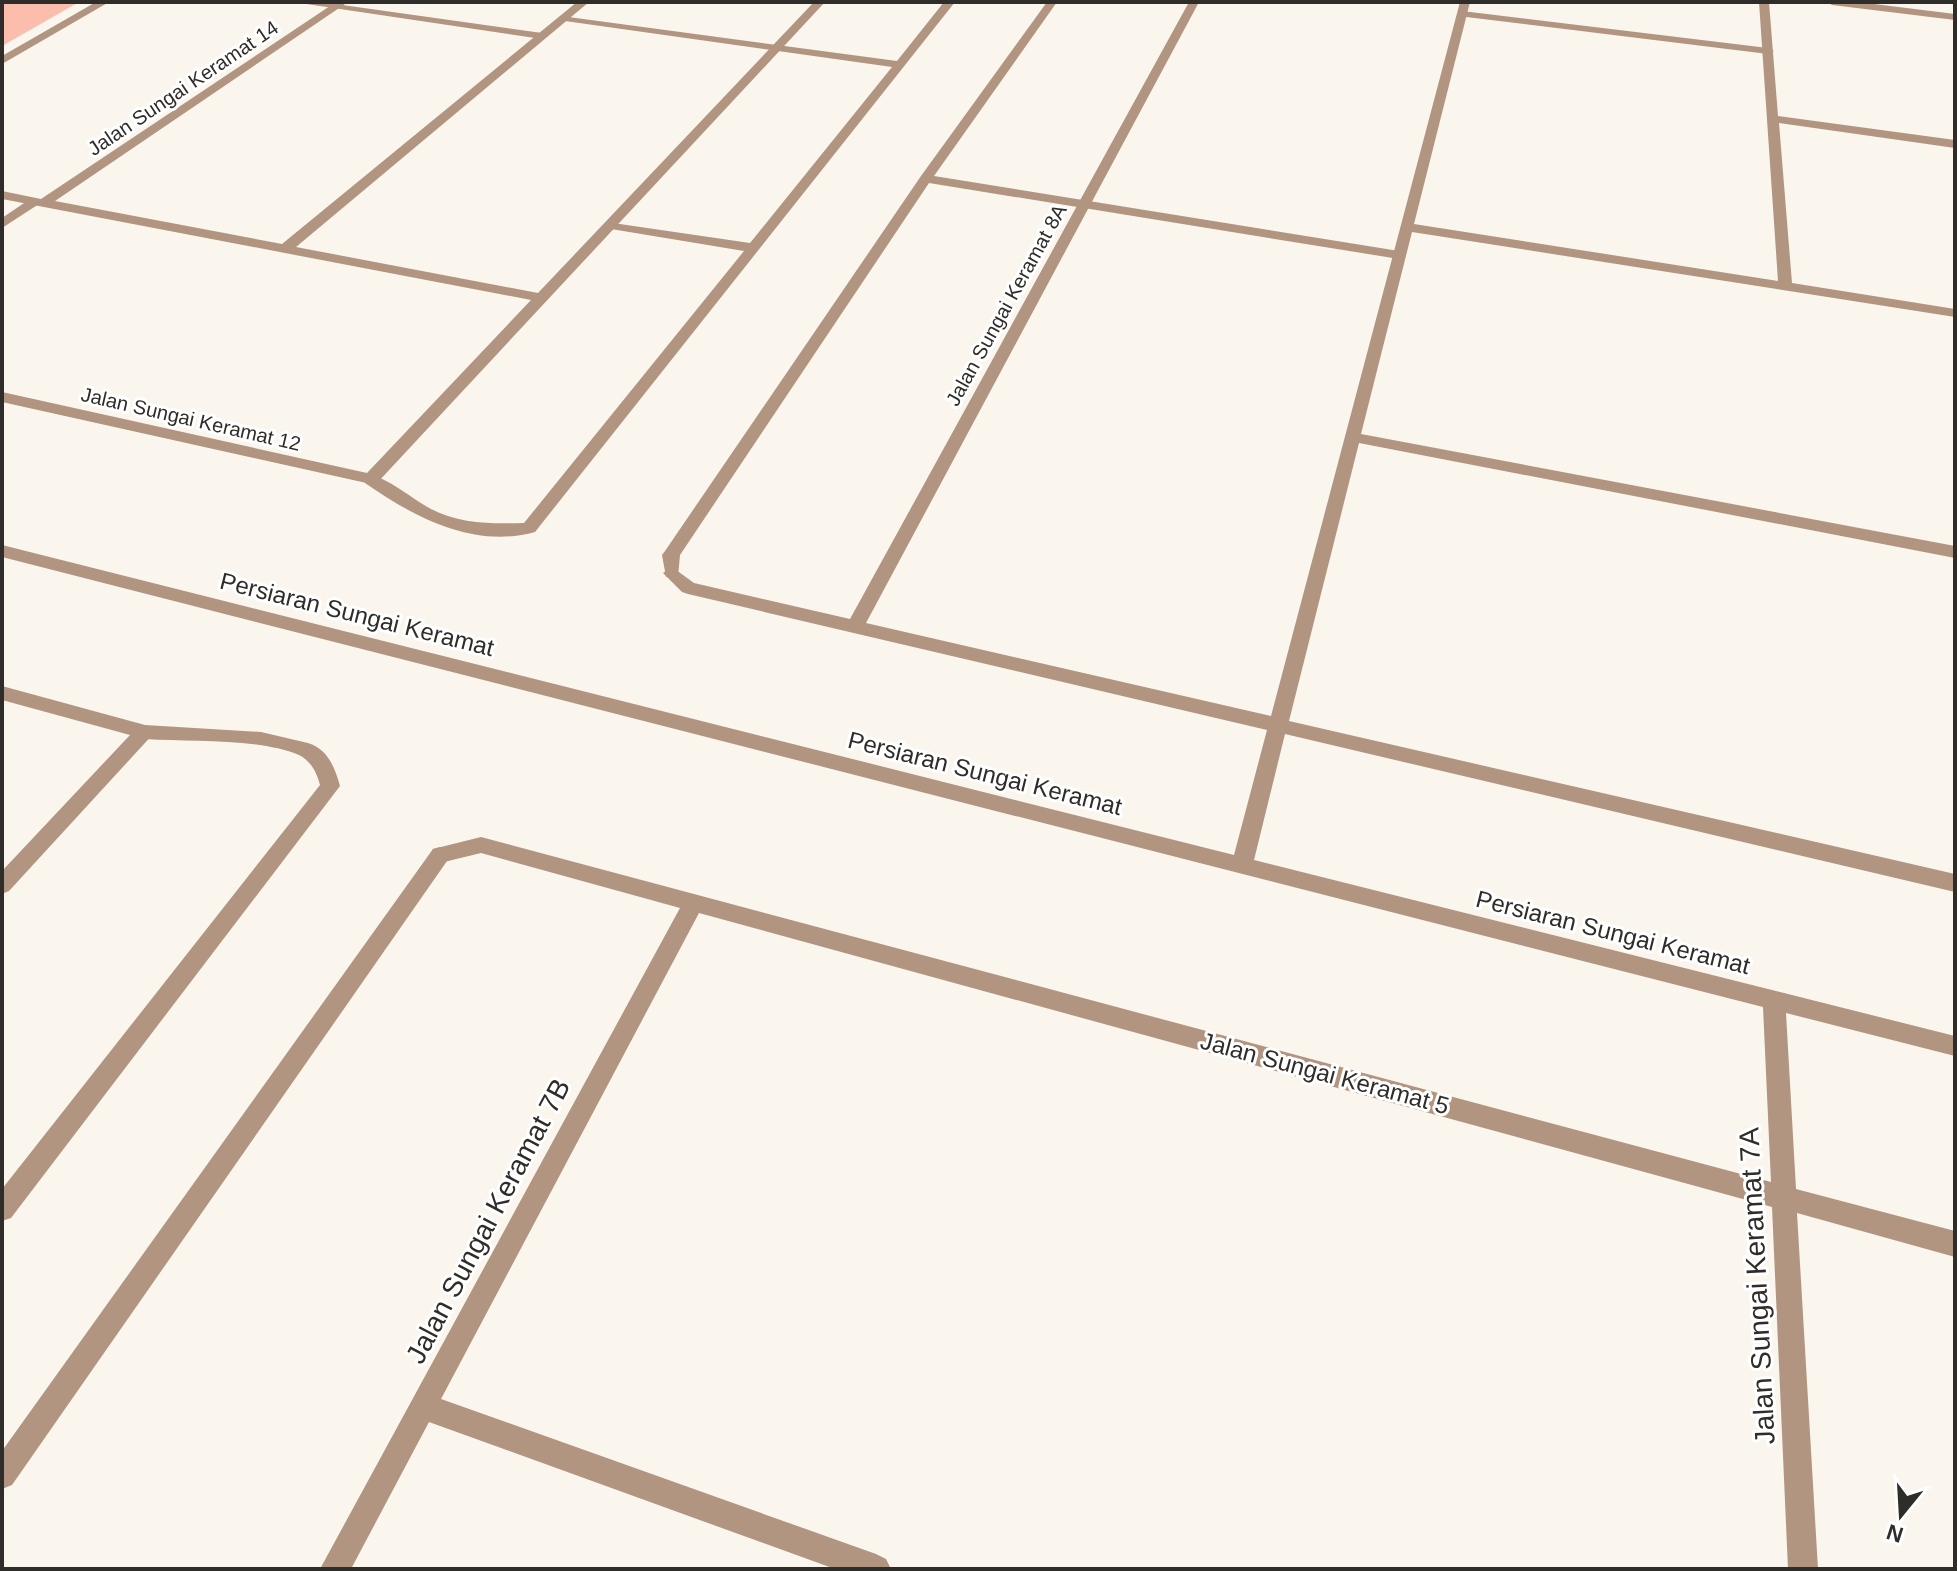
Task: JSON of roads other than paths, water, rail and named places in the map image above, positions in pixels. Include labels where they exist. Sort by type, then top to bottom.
[{"type":"street","points":[[2,61],[104,2]]},
{"type":"street","points":[[298,2],[339,5],[542,36]]},
{"type":"street","points":[[285,249],[584,2]]},
{"type":"street","points":[[820,2],[371,479],[426,516],[439,521],[466,529],[529,528],[950,2]]},
{"type":"street","points":[[1052,2],[926,179],[671,555],[672,573],[688,588],[1955,883]]},
{"type":"street","name":"Jalan Sungai Keramat 8A","points":[[854,628],[1194,2]]},
{"type":"street","points":[[1764,2],[1785,286]]},
{"type":"street","points":[[1832,2],[1955,17]]},
{"type":"street","name":"Jalan Sungai Keramat 14","points":[[2,224],[339,5]]},
{"type":"street","points":[[1242,865],[1463,8],[1768,51]]},
{"type":"street","points":[[565,18],[899,65]]},
{"type":"street","points":[[1773,119],[1955,144]]},
{"type":"street","points":[[926,179],[1399,255]]},
{"type":"street","points":[[2,195],[542,298]]},
{"type":"street","points":[[611,225],[753,248]]},
{"type":"street","points":[[1407,227],[1955,313]]},
{"type":"street","name":"Jalan Sungai Keramat 12","points":[[2,397],[371,479]]},
{"type":"street","points":[[1352,437],[1955,552]]},
{"type":"street","name":"Persiaran Sungai Keramat","points":[[2,551],[1955,1046]]},
{"type":"street","points":[[2,693],[145,732],[261,739],[308,750],[325,767],[330,786],[2,1209]]},
{"type":"street","points":[[2,885],[145,732]]},
{"type":"street","name":"Jalan Sungai Keramat 5","points":[[2,1475],[440,855],[481,845],[1955,1244]]},
{"type":"street","name":"Jalan Sungai Keramat 7B","points":[[335,1569],[694,902]]},
{"type":"street","name":"Jalan Sungai Keramat 7A","points":[[1774,1000],[1803,1569]]},
{"type":"street","points":[[423,1406],[876,1569]]}]
